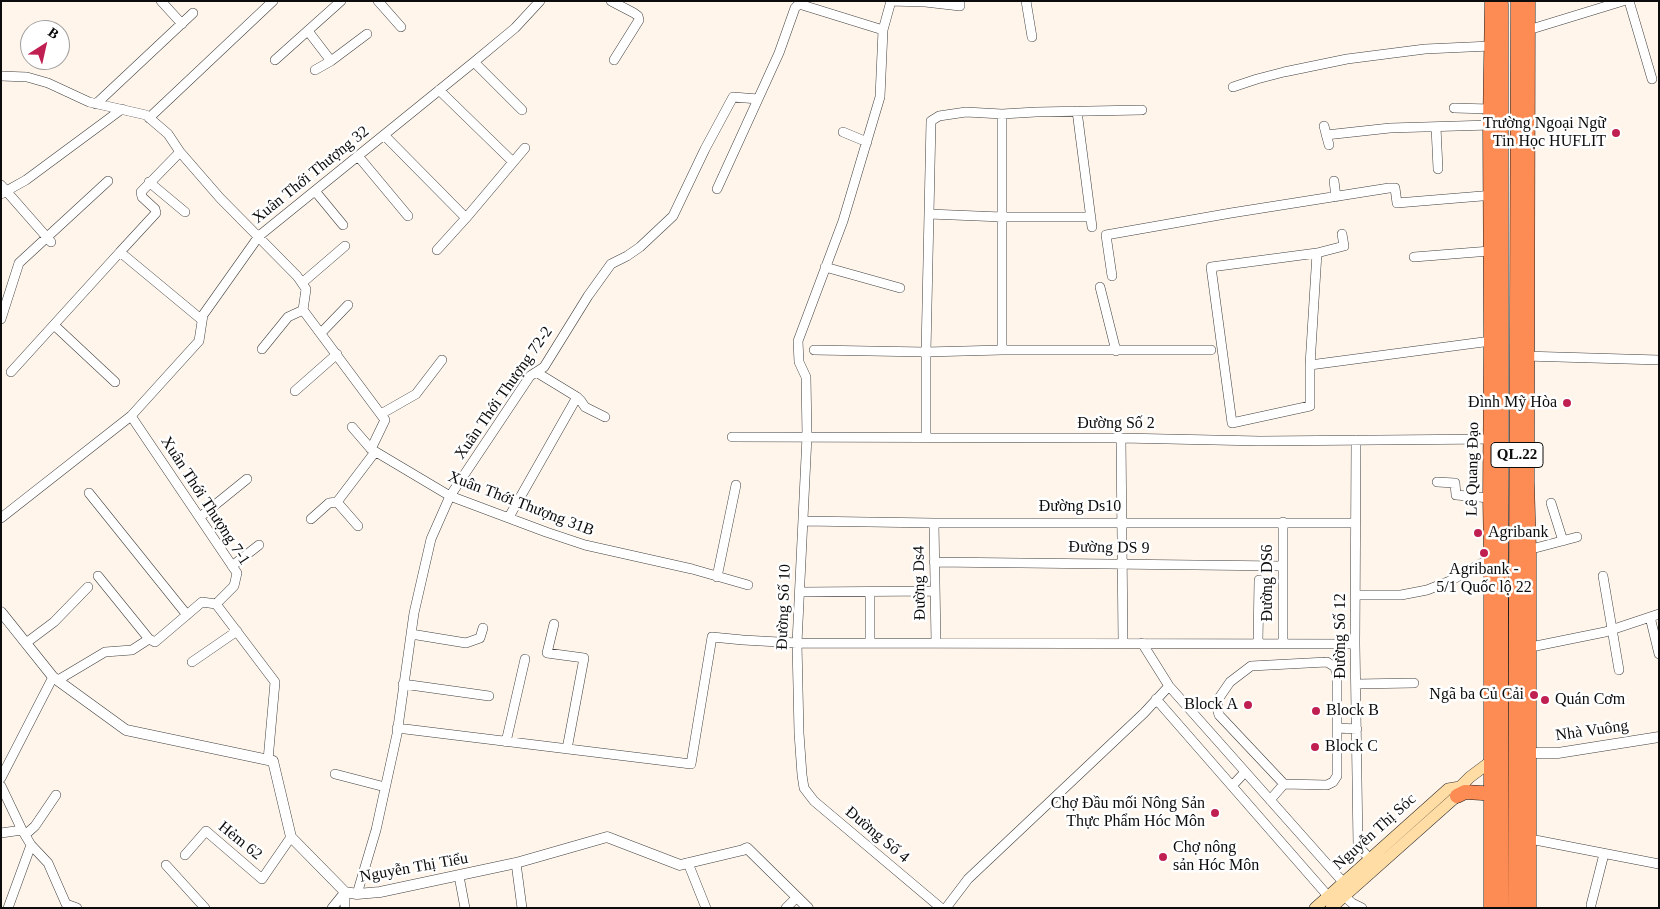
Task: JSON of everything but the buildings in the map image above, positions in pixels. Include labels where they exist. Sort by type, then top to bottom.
[{"type":"highway","name":"Lê Quang Đạo","points":[[1492,1],[1490,125],[1496,195],[1490,250],[1496,439],[1490,498],[1496,798],[1501,908]]},
{"type":"highway","name":"Lê Quang Đạo","points":[[1495,760],[1496,195],[1501,1]]},
{"type":"highway","name":"QL.22","points":[[1518,1],[1523,32]]},
{"type":"highway","name":"QL.22","points":[[1515,908],[1522,754],[1523,32],[1528,1]]},
{"type":"highway","name":"QL.22","points":[[1522,754],[1530,839],[1528,908]]},
{"type":"highway","points":[[1458,792],[1496,798]]},
{"type":"highway","name":"Lê Quang Đạo","points":[[1491,908],[1496,798]]},
{"type":"main road","name":"Nguyễn Thị Sóc","points":[[1331,908],[1458,792],[1470,777],[1495,760],[1522,754]]},
{"type":"main road","name":"Nguyễn Thị Sóc","points":[[1315,908],[1448,789],[1458,792]]},
{"type":"street","points":[[161,1],[182,24]]},
{"type":"street","points":[[149,118],[273,1]]},
{"type":"street","points":[[275,60],[341,1]]},
{"type":"street","points":[[378,1],[401,27]]},
{"type":"street","name":"Xuân Thới Thượng 32","points":[[1,518],[132,416],[199,341],[202,315],[259,236],[474,62],[514,28],[540,1]]},
{"type":"street","points":[[611,1],[634,13],[638,16],[639,20],[614,60]]},
{"type":"street","points":[[891,1],[960,6],[960,1]]},
{"type":"street","name":"Đường Số 10","points":[[802,779],[797,643],[807,436],[806,377],[799,362],[798,341],[843,221],[880,97],[882,30],[891,1]]},
{"type":"street","points":[[1026,1],[1032,37]]},
{"type":"street","points":[[1523,32],[1603,4],[1623,1]]},
{"type":"street","points":[[1629,1],[1652,79]]},
{"type":"street","points":[[716,190],[779,53],[795,8],[799,4],[882,30]]},
{"type":"street","points":[[96,104],[193,13]]},
{"type":"street","points":[[308,31],[330,61]]},
{"type":"street","points":[[315,70],[366,34]]},
{"type":"street","points":[[1233,87],[1284,72],[1347,59],[1425,49],[1491,46]]},
{"type":"street","points":[[474,62],[522,110]]},
{"type":"street","points":[[1,76],[27,77],[48,83],[89,102],[146,115],[168,134],[180,152],[220,198],[259,236],[302,283],[306,289],[303,310],[385,420],[373,450],[337,502],[329,503],[311,519]]},
{"type":"street","points":[[439,90],[514,162]]},
{"type":"street","name":"Xuân Thới Thượng 72-2","points":[[357,894],[376,830],[397,734],[414,613],[431,539],[450,496],[530,376],[544,367],[588,296],[611,264],[628,256],[640,247],[673,216],[705,149],[733,97],[758,99]]},
{"type":"street","points":[[1454,108],[1490,109]]},
{"type":"street","points":[[49,239],[3,190],[26,180],[122,110]]},
{"type":"street","points":[[926,437],[928,214],[931,121],[938,116],[966,112],[1002,114],[1142,110]]},
{"type":"street","points":[[1077,111],[1092,226]]},
{"type":"street","points":[[1002,114],[1002,350]]},
{"type":"street","points":[[1329,146],[1325,131],[1490,125]]},
{"type":"street","points":[[1436,127],[1438,169]]},
{"type":"street","points":[[843,132],[867,142]]},
{"type":"street","points":[[384,135],[466,218]]},
{"type":"street","points":[[437,250],[525,148]]},
{"type":"street","points":[[11,372],[156,213],[155,209],[141,192],[180,152]]},
{"type":"street","points":[[358,156],[408,216]]},
{"type":"street","points":[[1,319],[19,263],[49,239],[108,181]]},
{"type":"street","points":[[1334,181],[1336,197]]},
{"type":"street","points":[[149,182],[185,212]]},
{"type":"street","points":[[1112,276],[1106,235],[1231,213],[1395,188],[1397,203],[1496,195]]},
{"type":"street","points":[[315,191],[343,225]]},
{"type":"street","points":[[928,214],[1002,217],[1091,216]]},
{"type":"street","points":[[1317,253],[1310,365],[1310,406],[1232,423],[1211,267],[1317,253],[1344,246],[1342,234]]},
{"type":"street","points":[[302,283],[345,246]]},
{"type":"street","points":[[1414,257],[1490,250]]},
{"type":"street","points":[[120,252],[202,320]]},
{"type":"street","points":[[826,268],[900,288]]},
{"type":"street","points":[[1100,287],[1116,351]]},
{"type":"street","points":[[320,333],[348,305]]},
{"type":"street","points":[[262,349],[288,317],[303,310]]},
{"type":"street","points":[[54,325],[115,382]]},
{"type":"street","points":[[1310,365],[1492,342]]},
{"type":"street","points":[[814,350],[926,352],[1211,350]]},
{"type":"street","points":[[296,392],[337,354]]},
{"type":"street","points":[[1523,356],[1659,360]]},
{"type":"street","points":[[381,414],[416,394],[442,360]]},
{"type":"street","points":[[536,372],[577,397],[585,407],[605,418]]},
{"type":"street","points":[[509,517],[577,397]]},
{"type":"street","name":"Xuân Thới Thượng 7-1","points":[[132,416],[238,574],[234,586],[216,604]]},
{"type":"street","name":"Xuân Thới Thượng 31B","points":[[352,427],[373,450],[450,496],[585,545],[692,569],[748,585]]},
{"type":"street","name":"Đường Số 2","points":[[732,437],[1121,438],[1260,441],[1496,439]]},
{"type":"street","points":[[1121,438],[1122,644]]},
{"type":"street","name":"Đường Số 12","points":[[1356,440],[1355,644],[1358,846],[1369,858]]},
{"type":"street","points":[[200,517],[247,479]]},
{"type":"street","points":[[1437,482],[1454,483],[1456,495],[1490,498]]},
{"type":"street","points":[[717,577],[736,485]]},
{"type":"street","points":[[89,493],[186,615]]},
{"type":"street","points":[[337,502],[358,526]]},
{"type":"street","points":[[1551,503],[1563,540]]},
{"type":"street","name":"Đường Ds10","points":[[803,521],[934,523],[1356,523]]},
{"type":"street","name":"Đường DS6","points":[[1283,522],[1283,644]]},
{"type":"street","name":"Đường Ds4","points":[[934,523],[936,643]]},
{"type":"street","points":[[1523,551],[1577,537]]},
{"type":"street","points":[[232,566],[259,545]]},
{"type":"street","points":[[1356,595],[1415,593],[1450,581],[1491,558]]},
{"type":"street","name":"Đường DS 9","points":[[934,562],[1283,566]]},
{"type":"street","points":[[98,576],[149,639],[155,642],[202,602],[216,604],[275,682],[268,760]]},
{"type":"street","points":[[1603,576],[1619,670]]},
{"type":"street","points":[[1258,644],[1259,580]]},
{"type":"street","points":[[26,643],[54,622],[88,586]]},
{"type":"street","points":[[800,592],[935,592]]},
{"type":"street","points":[[870,592],[870,643]]},
{"type":"street","points":[[1,612],[5,623],[26,643],[55,679],[126,730],[273,761],[291,837]]},
{"type":"street","points":[[1522,648],[1612,630],[1654,615],[1659,654]]},
{"type":"street","points":[[554,624],[547,653],[584,658],[567,750]]},
{"type":"street","points":[[411,634],[466,643],[480,638],[483,628]]},
{"type":"street","points":[[192,662],[237,631]]},
{"type":"street","points":[[397,728],[691,764],[712,637],[797,643],[1355,644]]},
{"type":"street","points":[[1,778],[55,679],[105,652],[132,650],[149,639]]},
{"type":"street","points":[[1142,643],[1170,686],[1343,882]]},
{"type":"street","points":[[506,742],[525,659]]},
{"type":"street","points":[[1327,662],[1333,665],[1337,670],[1337,776],[1335,780],[1327,785],[1284,784],[1225,722],[1217,708],[1219,698],[1230,682],[1248,667],[1254,665],[1327,662]]},
{"type":"street","points":[[1356,684],[1414,683]]},
{"type":"street","points":[[403,684],[489,696]]},
{"type":"street","points":[[946,908],[968,879],[1170,686]]},
{"type":"street","points":[[1156,699],[1328,896]]},
{"type":"street","points":[[1212,734],[1225,722]]},
{"type":"street","points":[[1337,728],[1357,729]]},
{"type":"street","name":"Nhà Vuông","points":[[1522,754],[1558,753],[1659,736]]},
{"type":"street","points":[[1232,786],[1245,772]]},
{"type":"street","points":[[335,774],[385,787]]},
{"type":"street","name":"Đường Số 4","points":[[802,779],[804,788],[814,801],[941,908]]},
{"type":"street","points":[[1270,800],[1284,784]]},
{"type":"street","points":[[1,786],[30,845],[48,863],[66,904],[77,908]]},
{"type":"street","points":[[1,832],[23,833],[38,821],[56,795]]},
{"type":"street","name":"Hẻm 62","points":[[185,856],[206,831],[262,879],[291,837]]},
{"type":"street","name":"Nguyễn Thị Tiểu","points":[[291,837],[345,892],[357,894],[380,892],[516,864],[607,837],[680,865],[688,863]]},
{"type":"street","points":[[1530,839],[1659,864]]},
{"type":"street","points":[[8,908],[30,845]]},
{"type":"street","points":[[706,908],[688,863],[747,848],[808,908]]},
{"type":"street","points":[[1591,905],[1604,854]]},
{"type":"street","points":[[516,864],[522,908]]},
{"type":"street","points":[[166,865],[205,908]]},
{"type":"street","points":[[458,876],[465,908]]},
{"type":"street","points":[[332,908],[345,892]]},
{"type":"street","points":[[345,892],[345,908]]},
{"type":"street","points":[[1344,896],[1362,908]]},
{"type":"street","points":[[786,908],[797,897]]},
{"type":"place","name":"Trường Ngoại Ngữ Tin Học HUFLIT","points":[[1616,133]]},
{"type":"place","name":"Đình Mỹ Hòa","points":[[1567,403]]},
{"type":"place","name":"Agribank","points":[[1478,533]]},
{"type":"place","name":"Agribank - 5/1 Quốc lộ 22","points":[[1484,553]]},
{"type":"place","name":"Ngã ba Củ Cải","points":[[1534,695]]},
{"type":"place","name":"Quán Cơm","points":[[1545,700]]},
{"type":"place","name":"Block A","points":[[1248,705]]},
{"type":"place","name":"Block B","points":[[1316,711]]},
{"type":"place","name":"Block C","points":[[1315,747]]},
{"type":"place","name":"Chợ Đầu mối Nông Sản Thực Phẩm Hóc Môn","points":[[1215,813]]},
{"type":"place","name":"Chợ nông sản Hóc Môn","points":[[1163,857]]}]
